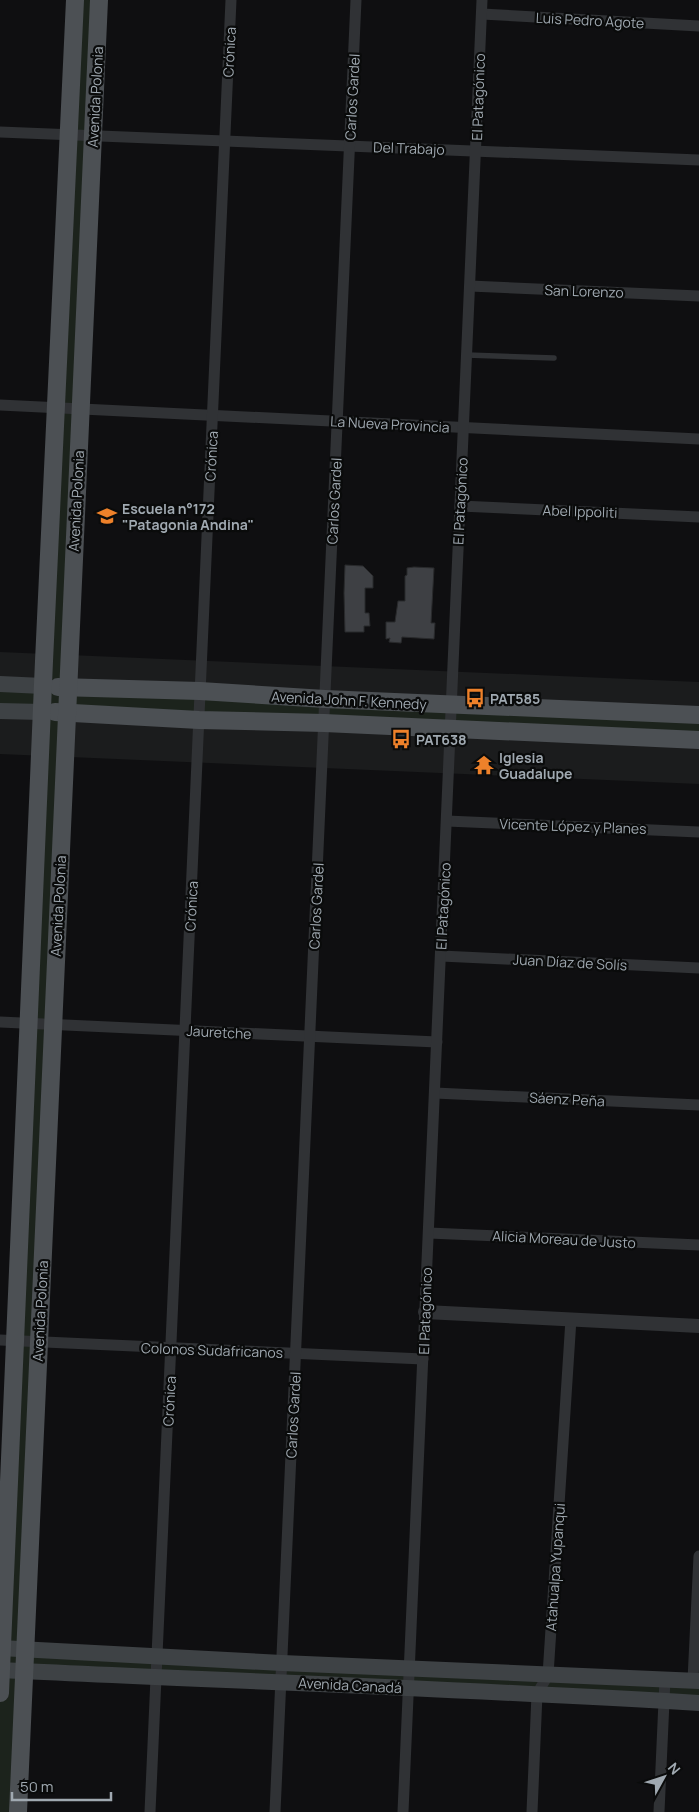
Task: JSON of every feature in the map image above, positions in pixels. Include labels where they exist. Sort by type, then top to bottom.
[{"type":"main road","name":"Avenida Polonia","points":[[0,1693],[7,1341],[28,1023],[75,0]]},
{"type":"main road","name":"Avenida Polonia","points":[[18,1812],[99,0]]},
{"type":"main road","name":"Avenida John F. Kennedy","points":[[0,684],[699,715]]},
{"type":"main road","name":"Avenida John F. Kennedy","points":[[0,711],[67,712],[199,720],[324,723],[699,740]]},
{"type":"main road","name":"Avenida Canadá","points":[[1,1648],[282,1663],[696,1681]]},
{"type":"main road","name":"Avenida Canadá","points":[[0,1670],[156,1678],[281,1681],[699,1703]]},
{"type":"street","name":"Crónica","points":[[150,1812],[231,0]]},
{"type":"street","name":"Carlos Gardel","points":[[275,1812],[356,0]]},
{"type":"street","name":"El Patagónico","points":[[404,1812],[482,0]]},
{"type":"street","name":"Luis Pedro Agote","points":[[482,14],[699,26]]},
{"type":"street","name":"Del Trabajo","points":[[0,132],[699,160]]},
{"type":"street","name":"San Lorenzo","points":[[470,286],[699,296]]},
{"type":"street","points":[[0,405],[55,408]]},
{"type":"street","name":"La Nueva Provincia","points":[[55,408],[699,439]]},
{"type":"street","name":"Abel Ippoliti","points":[[460,506],[699,516]]},
{"type":"street","name":"Vicente López y Planes","points":[[447,821],[699,832]]},
{"type":"street","name":"Juan Díaz de Solís","points":[[441,956],[699,968]]},
{"type":"street","name":"Jauretche","points":[[0,1022],[437,1042]]},
{"type":"street","name":"Sáenz Peña","points":[[435,1092],[699,1105]]},
{"type":"street","name":"Alicia Moreau de Justo","points":[[429,1233],[699,1245]]},
{"type":"street","points":[[425,1312],[699,1326]]},
{"type":"street","name":"Atahualpa Yupanqui","points":[[532,1812],[538,1694],[548,1675],[571,1319]]},
{"type":"street","name":"Colonos Sudafricanos","points":[[7,1341],[423,1359]]},
{"type":"street","points":[[696,1681],[699,1556]]},
{"type":"street","points":[[659,1812],[665,1679]]},
{"type":"lane","points":[[467,355],[554,358]]},
{"type":"shaded area","points":[[75,0],[99,0],[68,687],[699,715],[699,740],[67,712],[25,1650],[699,1681],[699,1703],[24,1671],[18,1812],[0,1812],[0,1693],[41,712],[0,711],[0,684],[42,686]]},
{"type":"shaded area","points":[[0,652],[699,682],[699,784],[0,754]]},
{"type":"building","points":[[345,565],[363,566],[373,576],[373,588],[365,588],[365,613],[369,613],[370,626],[364,626],[364,632],[345,632]]},
{"type":"building","points":[[407,568],[434,568],[431,623],[435,623],[434,639],[402,637],[401,643],[389,642],[390,638],[386,639],[386,622],[395,622],[398,601],[405,601],[405,576],[407,575]]},
{"type":"place","name":"Escuela n°172 \"Patagonia Andina\"","points":[[107,516]]},
{"type":"place","name":"PAT585","points":[[475,698]]},
{"type":"place","name":"PAT638","points":[[401,739]]},
{"type":"place","name":"Iglesia Guadalupe","points":[[484,765]]}]
